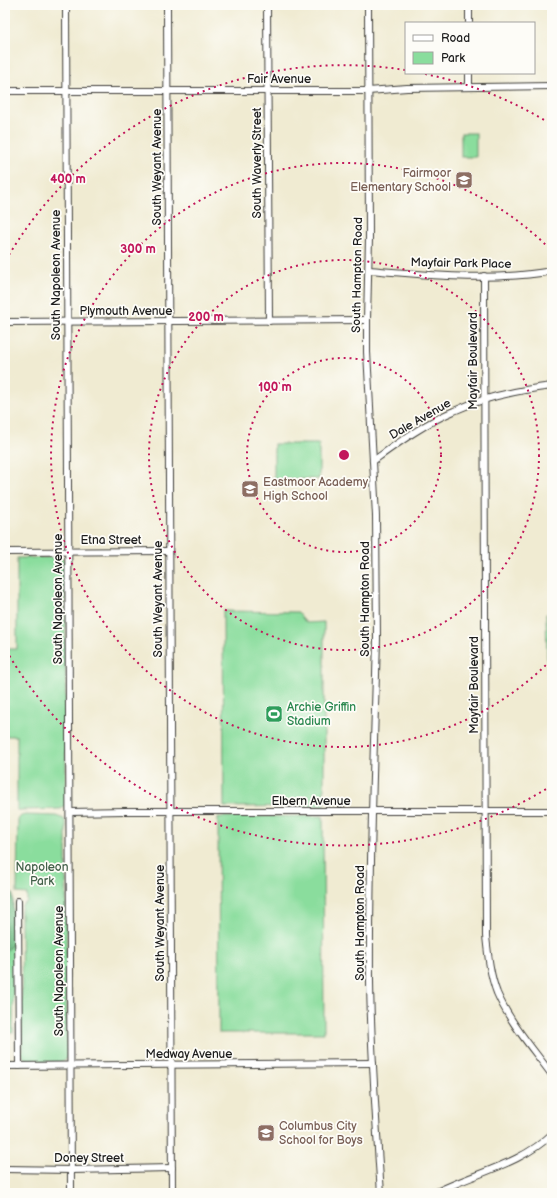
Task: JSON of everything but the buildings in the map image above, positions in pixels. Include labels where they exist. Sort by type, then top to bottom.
[{"type":"street","name":"South Napoleon Avenue","points":[[66,5],[71,1193]]},
{"type":"street","name":"South Weyant Avenue","points":[[167,5],[172,1193]]},
{"type":"street","name":"South Waverly Street","points":[[268,5],[269,321]]},
{"type":"street","name":"South Hampton Road","points":[[368,5],[369,270],[366,320],[376,516],[377,639],[370,904],[370,983],[381,1193]]},
{"type":"street","points":[[469,5],[469,22]]},
{"type":"street","points":[[469,74],[469,87]]},
{"type":"street","name":"Fair Avenue","points":[[5,91],[368,91],[407,88],[552,86]]},
{"type":"street","name":"Mayfair Park Place","points":[[369,270],[445,276],[510,276],[552,271]]},
{"type":"street","name":"Mayfair Boulevard","points":[[484,276],[486,936],[491,974],[497,993],[518,1029],[552,1075]]},
{"type":"street","name":"Plymouth Avenue","points":[[5,322],[366,320]]},
{"type":"street","name":"Dale Avenue","points":[[373,461],[433,421],[454,410],[514,392],[552,386]]},
{"type":"street","name":"Etna Street","points":[[5,552],[169,551]]},
{"type":"street","name":"Elbern Avenue","points":[[70,812],[552,811]]},
{"type":"street","points":[[18,901],[20,1066]]},
{"type":"street","name":"Medway Avenue","points":[[5,1066],[373,1063]]},
{"type":"street","points":[[435,1193],[527,1153],[552,1134]]},
{"type":"street","name":"Doney Street","points":[[5,1169],[71,1170],[172,1168]]},
{"type":"green space","points":[[461,133],[476,133],[476,157],[461,157]]},
{"type":"green space","points":[[274,444],[319,444],[319,479],[274,479]]},
{"type":"green space","points":[[17,558],[62,558],[65,563],[66,804],[60,809],[17,810],[17,736],[5,736],[5,649],[17,649]]},
{"type":"green space","name":"Archie Griffin Stadium","points":[[223,611],[298,612],[306,623],[324,622],[324,806],[224,807]]},
{"type":"green space","points":[[546,614],[552,614],[552,737],[549,737]]},
{"type":"green space","name":"Napoleon Park","points":[[25,815],[56,816],[64,819],[66,824],[67,1057],[61,1062],[29,1062],[24,1058],[22,1053],[21,909],[22,905],[27,902],[27,894],[17,893],[18,821],[20,817]]},
{"type":"green space","points":[[323,816],[324,1033],[219,1033],[218,817]]},
{"type":"green space","points":[[5,893],[13,893],[14,942],[5,952]]},
{"type":"green space","points":[[14,942],[13,1033],[5,1033],[5,952]]},
{"type":"place","name":"Fairmoor Elementary School","points":[[464,180]]},
{"type":"place","name":"Eastmoor Academy High School","points":[[250,489]]},
{"type":"place","name":"Archie Griffin Stadium","points":[[274,714]]},
{"type":"place","name":"Columbus City School for Boys","points":[[266,1133]]}]
